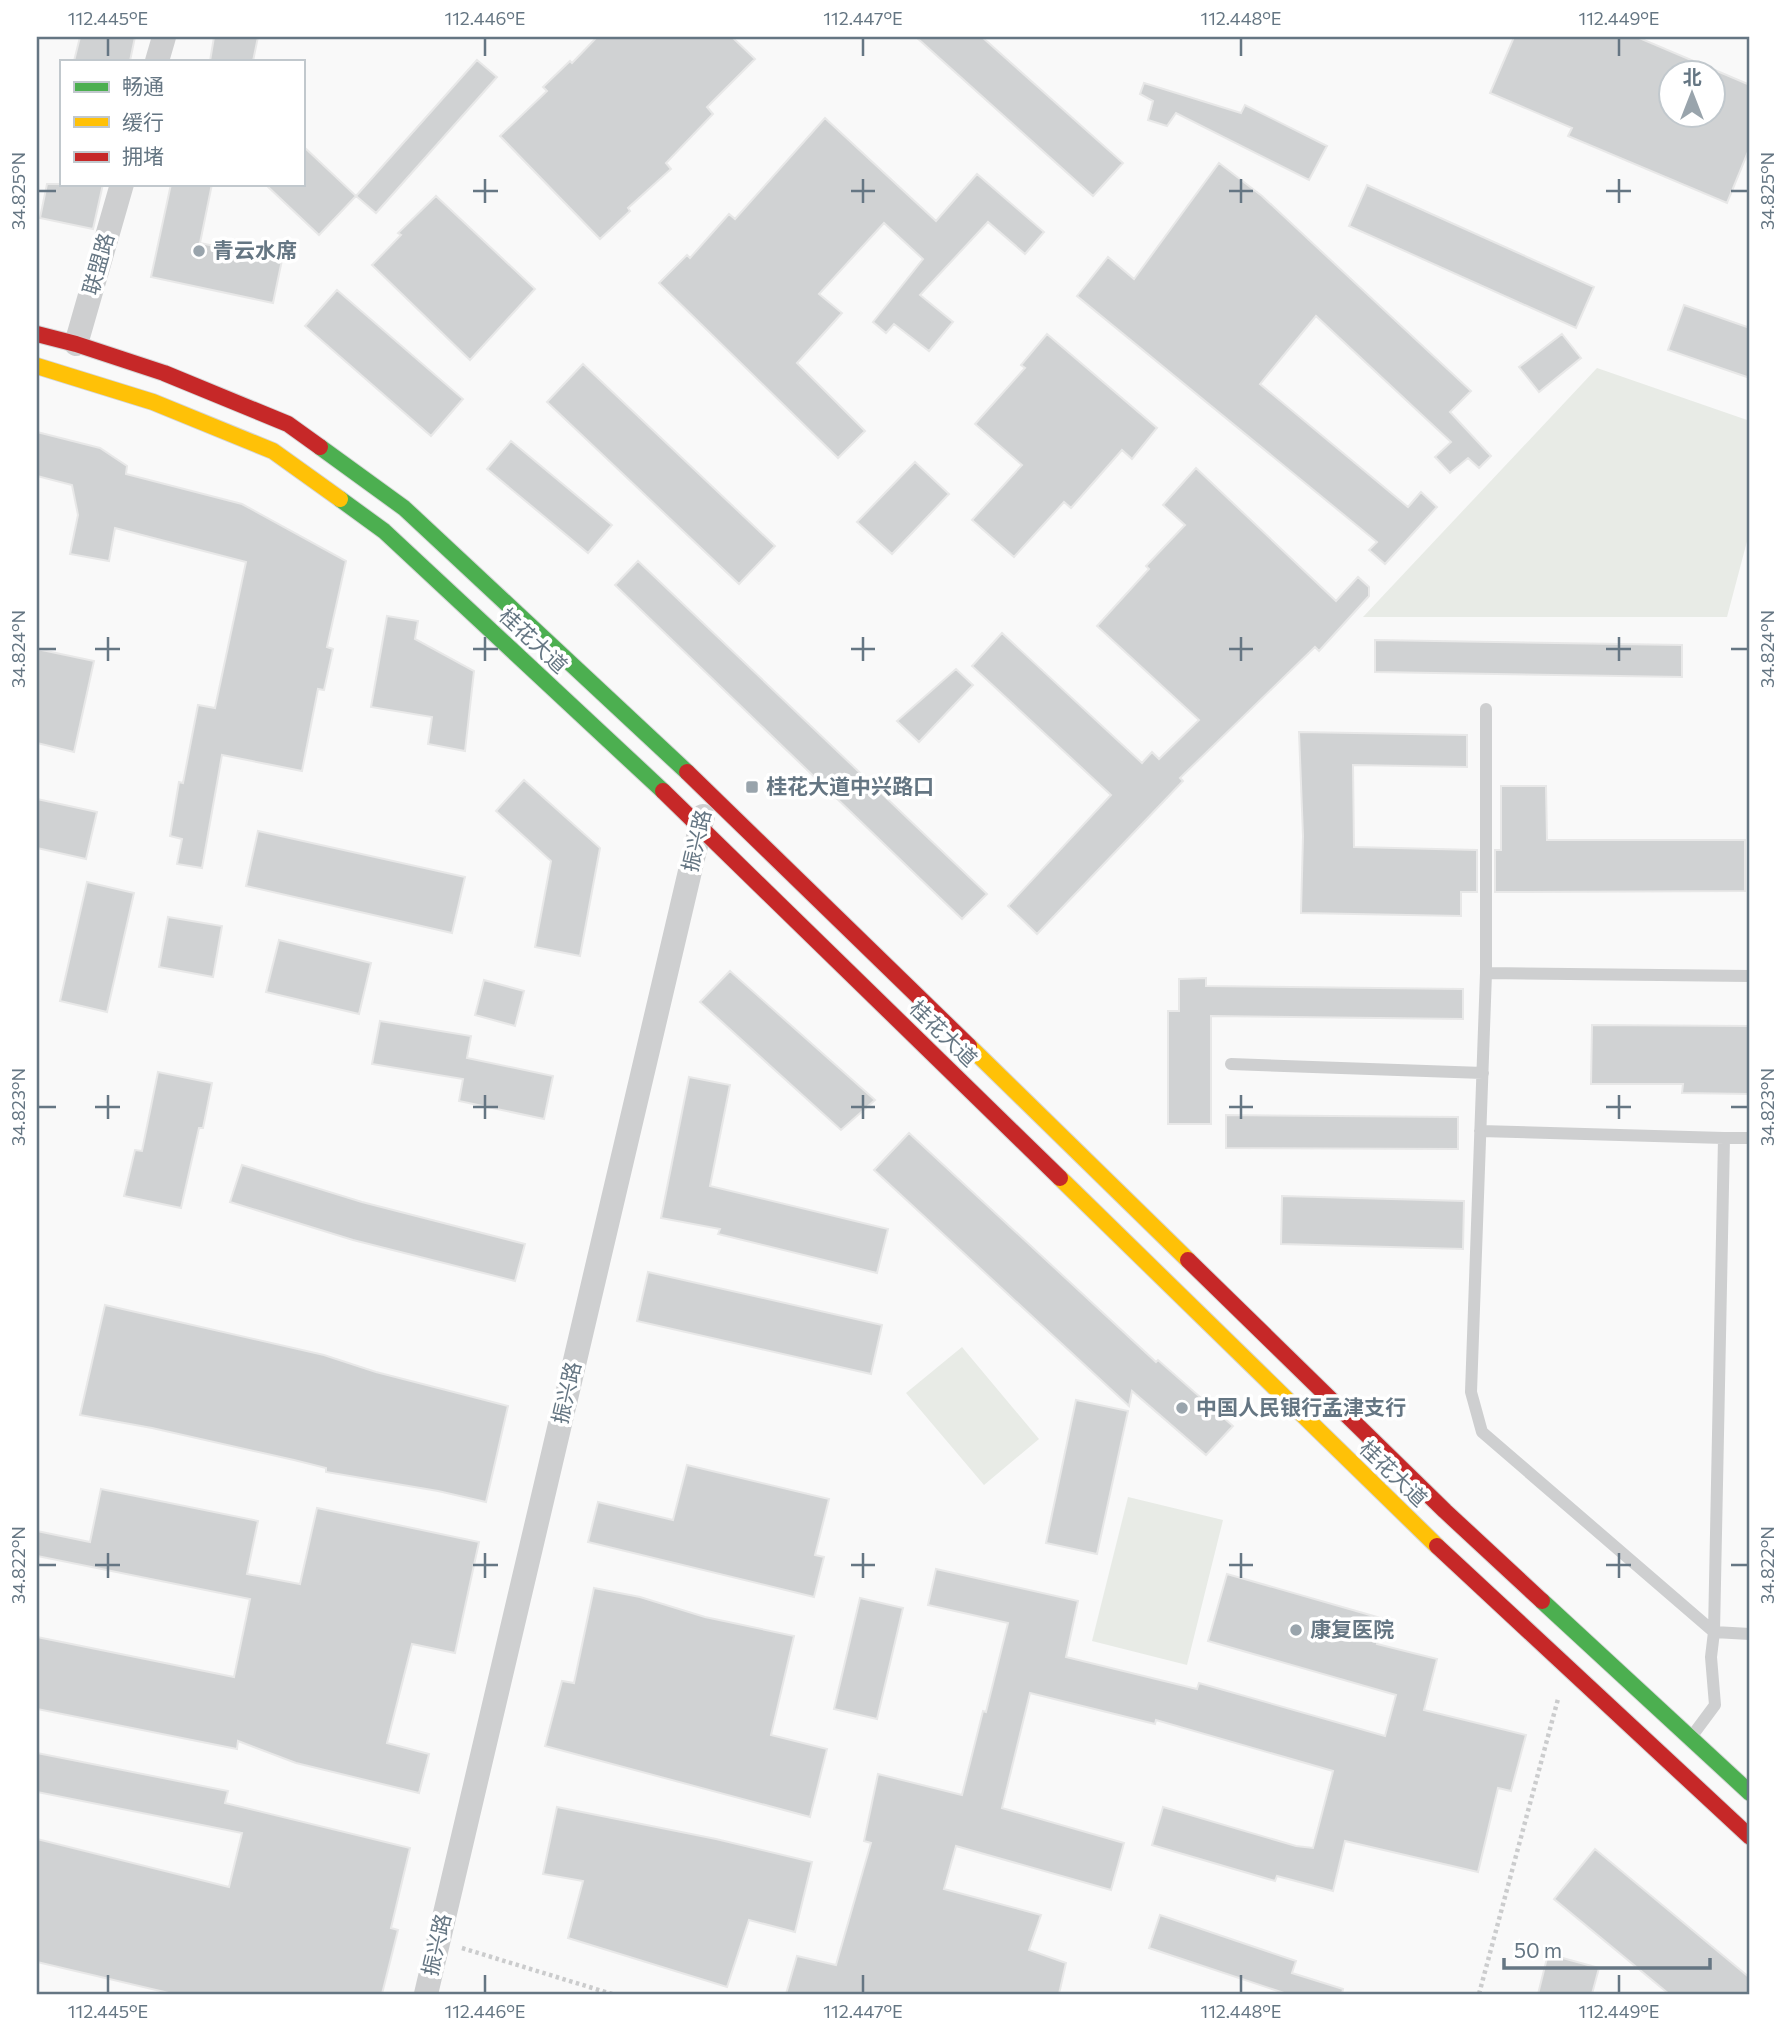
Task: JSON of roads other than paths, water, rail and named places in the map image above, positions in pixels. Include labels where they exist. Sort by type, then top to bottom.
[{"type":"main road","name":"桂花大道","points":[[37,334],[164,373],[288,424],[404,508],[709,792],[1435,1501],[1750,1793]]},
{"type":"main road","name":"桂花大道","points":[[37,366],[153,402],[273,451],[384,531],[701,827],[1413,1523],[1750,1837]]},
{"type":"street","points":[[157,60],[164,37]]},
{"type":"street","name":"联盟路","points":[[76,344],[121,186]]},
{"type":"street","name":"振兴路","points":[[426,1994],[709,792]]},
{"type":"lane","points":[[1486,709],[1486,972],[1471,1392],[1482,1433],[1714,1632],[1750,1634]]},
{"type":"lane","points":[[1486,972],[1750,976]]},
{"type":"lane","points":[[1231,1064],[1483,1073]]},
{"type":"lane","points":[[1480,1130],[1750,1139]]},
{"type":"lane","points":[[1690,1739],[1715,1705],[1711,1657],[1714,1632],[1724,1138]]},
{"type":"place","name":"青云水席","points":[[199,251]]},
{"type":"place","name":"桂花大道中兴路口","points":[[752,787]]},
{"type":"place","name":"中国人民银行孟津支行","points":[[1182,1408]]},
{"type":"place","name":"康复医院","points":[[1296,1630]]}]
